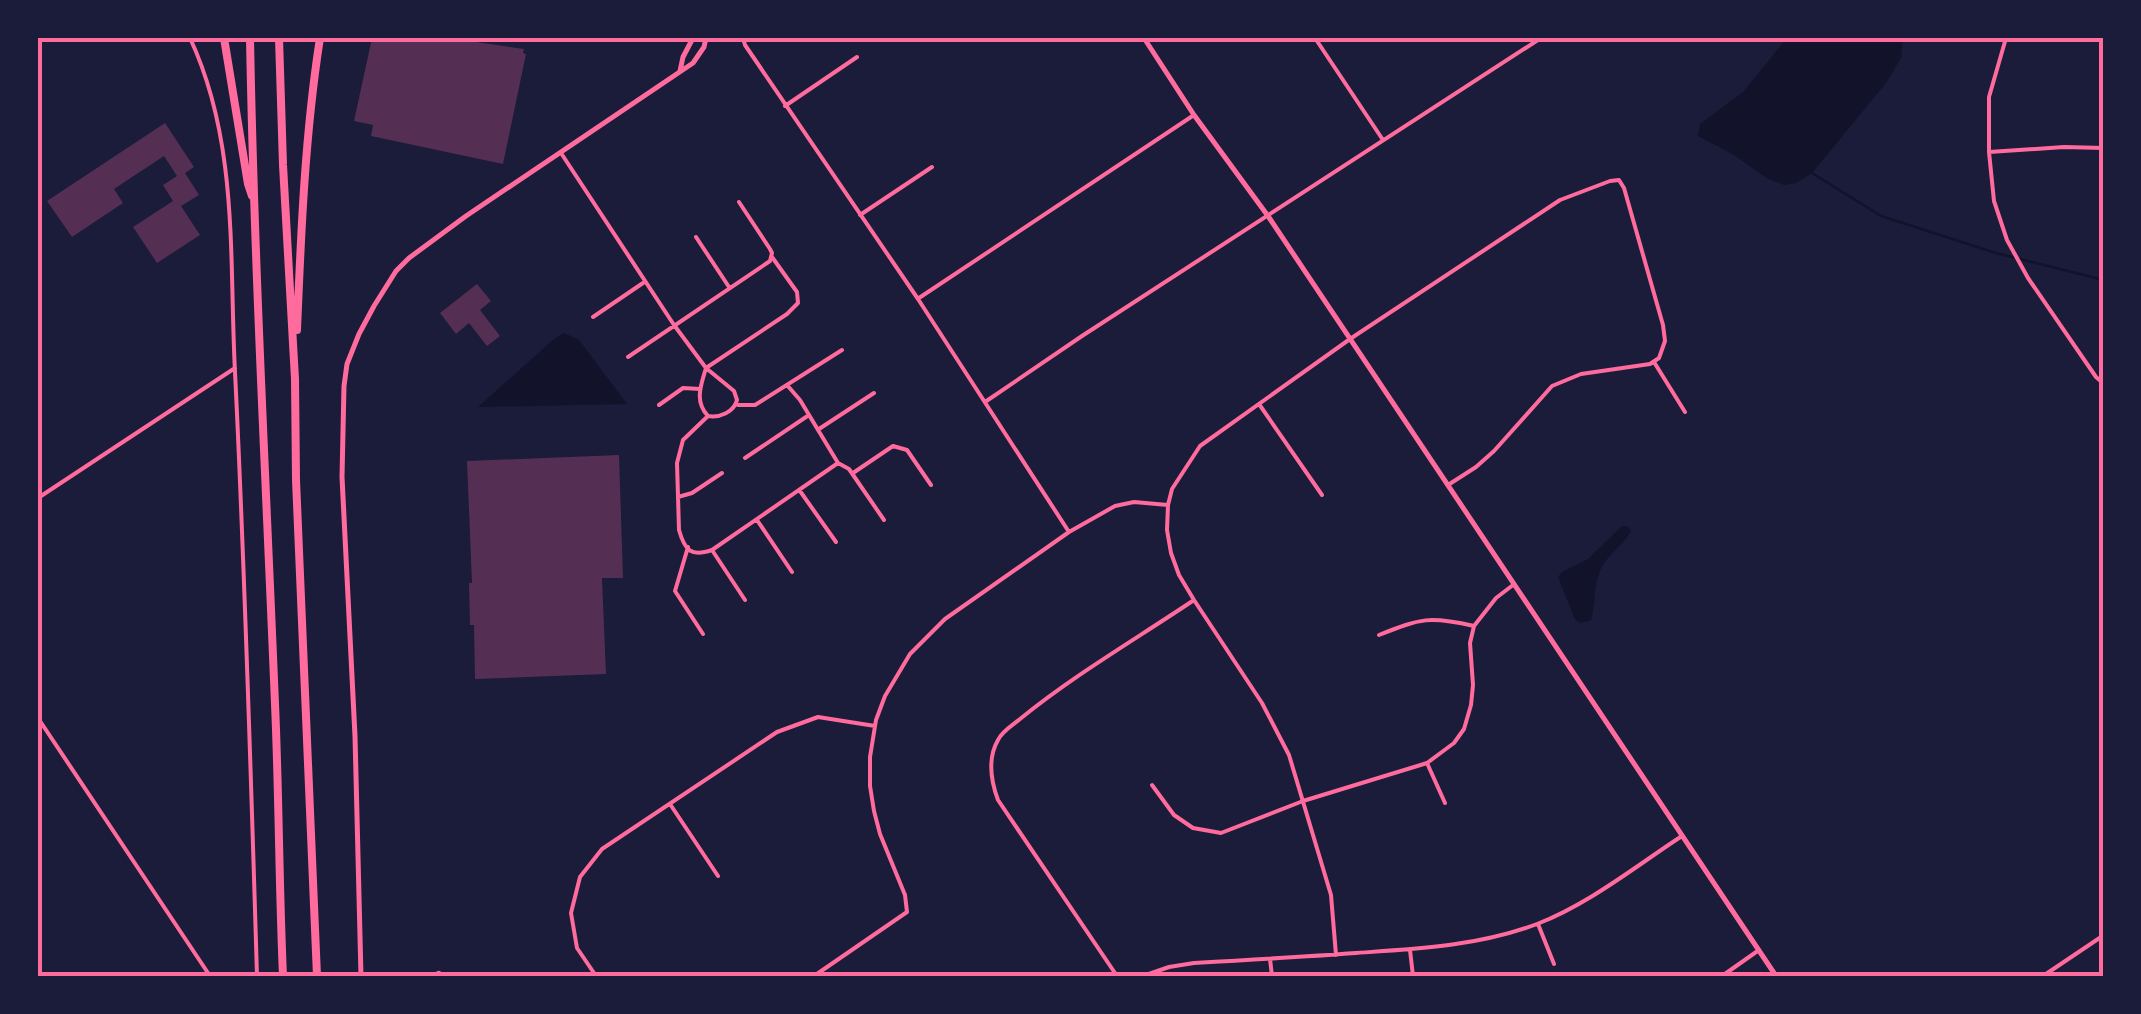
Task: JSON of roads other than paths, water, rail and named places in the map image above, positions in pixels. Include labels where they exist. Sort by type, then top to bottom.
[{"type":"highway","points":[[224,38],[254,200]]},
{"type":"highway","points":[[250,38],[283,976]]},
{"type":"highway","points":[[279,38],[317,976]]},
{"type":"highway","points":[[295,379],[304,180],[320,38]]},
{"type":"street","points":[[190,38],[218,117],[228,184],[257,976]]},
{"type":"street","points":[[680,71],[693,38]]},
{"type":"street","points":[[361,976],[355,736],[342,478],[344,386],[358,334],[396,271],[409,258],[694,64],[706,38]]},
{"type":"street","points":[[743,38],[744,45],[918,299],[1069,532]]},
{"type":"street","points":[[1144,38],[1268,216],[1776,976]]},
{"type":"street","points":[[1314,38],[1383,140]]},
{"type":"street","points":[[985,402],[1540,38]]},
{"type":"street","points":[[2006,38],[1989,98],[1994,201],[2007,240],[2037,290],[2104,384]]},
{"type":"street","points":[[786,106],[857,56]]},
{"type":"street","points":[[918,299],[1194,115]]},
{"type":"street","points":[[1989,152],[2104,148]]},
{"type":"street","points":[[560,152],[674,326],[706,368],[734,391],[736,404],[731,411],[708,416],[683,440],[676,463],[679,530],[691,552],[698,555],[712,550],[838,463]]},
{"type":"street","points":[[860,215],[932,166]]},
{"type":"street","points":[[1336,955],[1331,895],[1289,754],[1179,574],[1167,530],[1168,505],[1180,474],[1200,446],[1350,339],[1560,200],[1619,180],[1663,325],[1664,348],[1659,358],[1630,368],[1581,374],[1552,386],[1476,468],[1448,486]]},
{"type":"street","points":[[708,416],[702,408],[700,389],[706,368],[787,314],[798,302],[796,292],[740,202]]},
{"type":"street","points":[[696,237],[729,287]]},
{"type":"street","points":[[628,357],[772,257]]},
{"type":"street","points":[[593,317],[645,282]]},
{"type":"street","points":[[736,404],[755,405],[842,350]]},
{"type":"street","points":[[1654,362],[1685,412]]},
{"type":"street","points":[[39,494],[235,368]]},
{"type":"street","points":[[787,385],[838,463],[852,474],[884,520]]},
{"type":"street","points":[[659,405],[683,388],[700,389]]},
{"type":"street","points":[[819,429],[874,394]]},
{"type":"street","points":[[1260,404],[1322,495]]},
{"type":"street","points":[[745,458],[810,415]]},
{"type":"street","points":[[852,474],[893,446],[907,450],[931,485]]},
{"type":"street","points":[[677,497],[692,493],[722,473]]},
{"type":"street","points":[[800,491],[836,542]]},
{"type":"street","points":[[814,976],[907,912],[905,895],[874,812],[870,757],[885,696],[910,654],[945,620],[1069,532],[1115,506],[1134,502],[1168,505]]},
{"type":"street","points":[[757,520],[792,572]]},
{"type":"street","points":[[688,548],[675,591],[703,634]]},
{"type":"street","points":[[712,550],[745,600]]},
{"type":"street","points":[[1152,785],[1174,815],[1192,828],[1221,833],[1303,801],[1427,763],[1454,743],[1468,718],[1474,626],[1496,598],[1513,585]]},
{"type":"street","points":[[1117,976],[998,800],[991,765],[996,742],[1037,705],[1194,600]]},
{"type":"street","points":[[1379,635],[1417,620],[1442,619],[1474,626]]},
{"type":"street","points":[[38,718],[210,976]]},
{"type":"street","points":[[596,976],[578,948],[571,913],[580,877],[602,849],[777,732],[810,718],[836,718],[875,726]]},
{"type":"street","points":[[1427,763],[1445,803]]},
{"type":"street","points":[[670,804],[718,876]]},
{"type":"street","points":[[1143,976],[1194,962],[1410,950],[1492,938],[1538,924],[1584,900],[1682,836]]},
{"type":"street","points":[[1538,924],[1554,964]]},
{"type":"street","points":[[2043,976],[2104,934]]},
{"type":"street","points":[[1410,950],[1413,976]]},
{"type":"street","points":[[1722,976],[1758,950]]},
{"type":"street","points":[[1270,959],[1272,976]]},
{"type":"lane","points":[[429,976],[438,972],[447,976]]},
{"type":"waterway","points":[[1812,173],[1881,216],[1996,253],[2104,280]]}]
